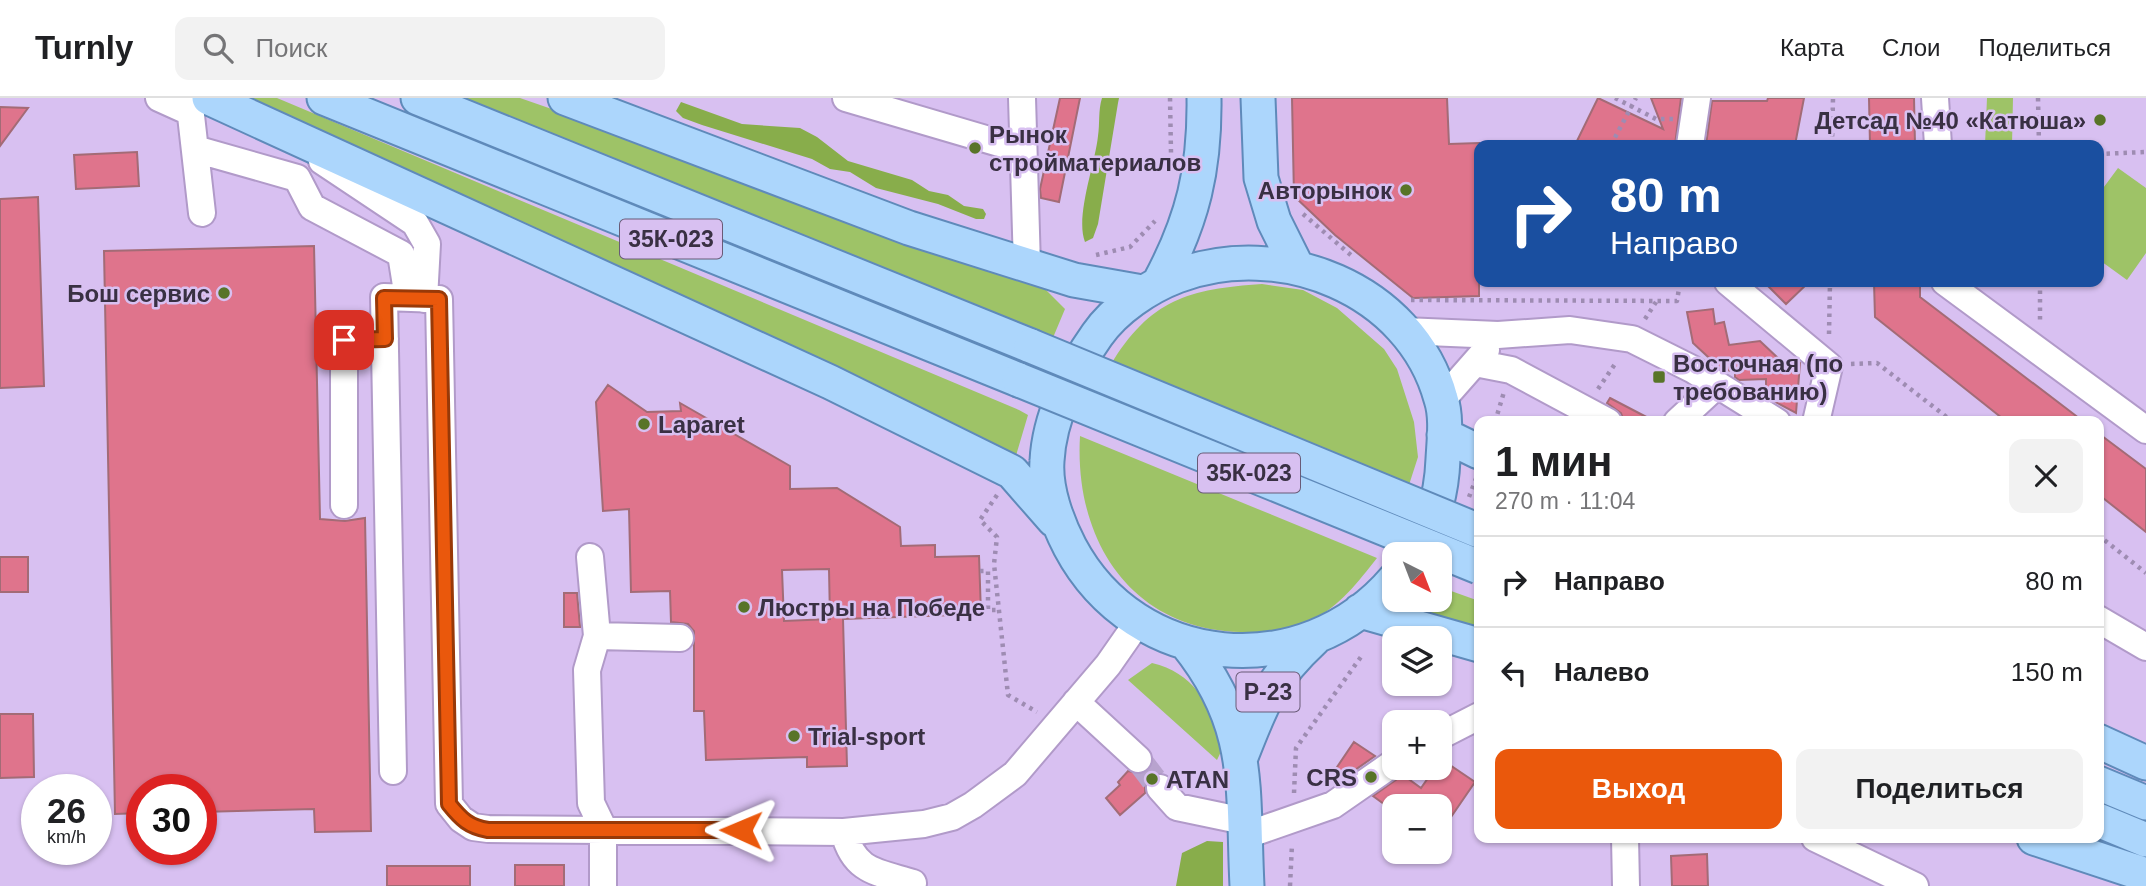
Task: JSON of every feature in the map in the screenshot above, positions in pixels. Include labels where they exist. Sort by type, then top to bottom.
[{"type":"main road","name":"35К-023","points":[[324,98],[1474,565]]},
{"type":"main road","name":"35К-023","points":[[418,98],[1031,346],[1473,518]]},
{"type":"main road","points":[[565,98],[603,104],[909,228],[1074,280],[1151,288],[1203,266],[1249,260],[1296,265],[1348,286],[1404,316],[1442,400],[1443,474],[1428,528],[1420,542]]},
{"type":"main road","points":[[1060,528],[1046,462],[1051,436],[1069,381],[1098,333],[1151,288],[1182,240],[1196,196],[1205,141],[1204,98]]},
{"type":"main road","points":[[1258,98],[1261,178],[1274,221],[1296,265]]},
{"type":"main road","points":[[196,103],[267,125],[830,382],[1012,472],[1060,528],[1080,567],[1094,583],[1139,622],[1186,643],[1257,651],[1294,646],[1314,639],[1360,611],[1382,591]]},
{"type":"main road","points":[[1444,435],[1474,450]]},
{"type":"main road","points":[[1360,611],[1474,644]]},
{"type":"main road","name":"Р-23","points":[[1241,757],[1271,685],[1289,662],[1314,639]]},
{"type":"main road","name":"Р-23","points":[[1186,643],[1218,687],[1236,730],[1241,757]]},
{"type":"main road","points":[[2104,744],[2146,764]]},
{"type":"main road","points":[[1241,757],[1247,886]]},
{"type":"main road","points":[[2104,786],[2146,803]]},
{"type":"main road","points":[[2104,822],[2146,840]]},
{"type":"main road","points":[[2049,843],[2146,875]]},
{"type":"street","points":[[159,98],[196,103],[195,149],[202,213]]},
{"type":"street","points":[[846,98],[877,102],[1023,150]]},
{"type":"street","points":[[1022,98],[1027,266]]},
{"type":"street","points":[[1935,98],[1938,140]]},
{"type":"street","points":[[1691,140],[1695,108]]},
{"type":"street","points":[[267,125],[415,223],[427,244],[416,298]]},
{"type":"street","points":[[195,149],[297,178],[312,207],[401,254],[416,298]]},
{"type":"street","points":[[1734,287],[1829,366],[1817,416]]},
{"type":"street","points":[[1952,287],[2146,430]]},
{"type":"street","points":[[393,771],[384,298],[439,299],[449,804],[461,819],[473,827],[555,831],[603,828],[844,832],[902,829],[952,817],[1015,774],[1139,622]]},
{"type":"street","points":[[1404,316],[1498,335],[1570,330],[1632,339],[1767,416]]},
{"type":"street","points":[[1442,400],[1498,335]]},
{"type":"street","points":[[344,505],[344,340],[385,339]]},
{"type":"street","points":[[1475,363],[1511,370],[1595,416]]},
{"type":"street","points":[[1683,416],[1717,385]]},
{"type":"street","points":[[590,557],[597,636],[587,670],[591,803],[603,828],[603,886]]},
{"type":"street","points":[[2104,621],[2145,643]]},
{"type":"street","points":[[597,636],[680,638]]},
{"type":"street","points":[[1076,702],[1138,760]]},
{"type":"street","points":[[1452,730],[1474,719]]},
{"type":"street","points":[[1160,788],[1177,807],[1244,829],[1293,819],[1333,805],[1382,771]]},
{"type":"street","points":[[844,832],[849,852],[866,869],[913,883]]},
{"type":"street","points":[[1625,843],[1626,886]]},
{"type":"street","points":[[1825,843],[1915,886]]},
{"type":"path","points":[[1170,98],[1171,160]]},
{"type":"path","points":[[1615,98],[1656,118],[1695,108]]},
{"type":"path","points":[[1614,140],[1636,98]]},
{"type":"path","points":[[1832,140],[1833,98]]},
{"type":"path","points":[[2038,98],[2039,140]]},
{"type":"path","points":[[2104,154],[2146,152]]},
{"type":"path","points":[[1298,209],[1361,264]]},
{"type":"path","points":[[1084,258],[1130,247],[1159,217]]},
{"type":"path","points":[[1404,316],[1677,301],[1679,287]]},
{"type":"path","points":[[1829,366],[1830,287]]},
{"type":"path","points":[[2040,287],[2040,352]]},
{"type":"path","points":[[1584,411],[1632,339]]},
{"type":"path","points":[[1877,363],[1944,416]]},
{"type":"path","points":[[1001,490],[979,520],[997,537],[994,564],[1008,695],[1056,724]]},
{"type":"path","points":[[2104,541],[2146,573]]},
{"type":"path","points":[[980,571],[988,571],[988,610],[999,610]]},
{"type":"path","points":[[1290,886],[1296,748],[1363,654]]},
{"type":"green space","points":[[243,98],[277,98],[1019,410],[1028,415],[1015,459]]},
{"type":"green space","points":[[449,98],[520,98],[1032,276],[1065,309],[1052,340]]},
{"type":"green space","points":[[1102,98],[1119,98],[1098,224],[1093,238],[1085,242],[1082,219],[1099,131]]},
{"type":"green space","points":[[1987,98],[2013,98],[2012,140],[1985,140]]},
{"type":"green space","points":[[681,102],[742,124],[800,128],[817,137],[848,161],[912,180],[929,191],[948,195],[964,206],[983,209],[986,214],[984,219],[976,219],[938,204],[876,188],[850,172],[830,169],[812,159],[702,125],[683,118],[676,111]]},
{"type":"green space","points":[[2118,168],[2146,188],[2146,253],[2127,280],[2104,263],[2104,187]]},
{"type":"green space","points":[[1262,284],[1303,290],[1337,308],[1384,349],[1397,369],[1414,422],[1418,457],[1408,488],[1110,366],[1140,326],[1156,312],[1174,302],[1213,289]]},
{"type":"green space","points":[[1080,436],[1377,558],[1348,593],[1331,608],[1295,627],[1268,632],[1240,632],[1201,627],[1168,615],[1139,596],[1116,572],[1099,542],[1087,510],[1081,474]]},
{"type":"green space","points":[[1452,591],[1474,599],[1474,632],[1424,616],[1426,612],[1452,612]]},
{"type":"green space","points":[[1152,663],[1178,674],[1189,682],[1206,702],[1227,739],[1217,760],[1128,680]]},
{"type":"green space","points":[[1207,841],[1223,842],[1223,886],[1176,886],[1182,853]]},
{"type":"building","points":[[1060,98],[1080,98],[1059,202],[1041,198],[1040,189]]},
{"type":"building","name":"Авторынок","points":[[1292,98],[1447,98],[1449,144],[1474,143],[1474,287],[1479,287],[1479,296],[1413,298],[1335,235],[1294,196]]},
{"type":"building","points":[[1598,98],[1663,129],[1651,98],[1681,98],[1676,140],[1577,140]]},
{"type":"building","points":[[1768,98],[1804,98],[1796,140],[1707,140],[1712,101],[1767,101]]},
{"type":"building","points":[[1869,98],[1914,98],[1915,140],[1870,140]]},
{"type":"building","points":[[0,107],[28,108],[0,146]]},
{"type":"building","points":[[137,152],[139,186],[76,189],[74,155]]},
{"type":"building","points":[[38,197],[44,386],[0,388],[0,199]]},
{"type":"building","points":[[314,246],[320,519],[345,521],[365,518],[371,831],[315,832],[314,809],[217,812],[217,774],[126,774],[126,814],[115,814],[104,251]]},
{"type":"building","points":[[1769,287],[1804,287],[1786,304]]},
{"type":"building","points":[[1874,287],[1920,287],[1920,297],[2076,416],[1999,416],[1875,317]]},
{"type":"building","points":[[1713,309],[1715,324],[1724,322],[1729,345],[1760,341],[1780,360],[1800,363],[1796,413],[1766,397],[1766,379],[1739,380],[1735,377],[1735,372],[1720,368],[1693,343],[1687,312]]},
{"type":"building","points":[[608,385],[647,412],[681,411],[680,403],[790,466],[790,489],[837,488],[900,527],[901,546],[935,545],[935,557],[979,556],[981,614],[843,619],[847,766],[807,767],[807,757],[706,760],[704,711],[694,711],[694,631],[688,624],[671,622],[670,591],[631,592],[629,509],[603,511],[596,402]],"holes":[[[829,569],[830,619],[784,621],[782,570]]]},
{"type":"building","points":[[1610,398],[1644,416],[1622,416],[1607,403]]},
{"type":"building","points":[[2104,438],[2146,469],[2146,532],[2104,499]]},
{"type":"building","points":[[0,557],[28,557],[28,592],[0,592]]},
{"type":"building","points":[[564,593],[577,593],[580,627],[564,627]]},
{"type":"building","points":[[0,714],[33,714],[34,774],[0,778]]},
{"type":"building","points":[[1354,742],[1375,756],[1345,777],[1335,770]]},
{"type":"building","points":[[1153,764],[1160,773],[1149,777],[1145,784],[1145,793],[1120,815],[1106,798],[1120,785],[1118,782],[1128,771],[1142,774]]},
{"type":"building","points":[[1452,766],[1474,781],[1452,816],[1452,794],[1382,794],[1382,803],[1373,796],[1396,780],[1410,780],[1421,788],[1427,780],[1452,780]]},
{"type":"building","points":[[1707,854],[1708,886],[1672,886],[1671,856]]},
{"type":"building","points":[[515,865],[564,865],[564,886],[515,886]]},
{"type":"building","points":[[387,866],[470,866],[470,886],[387,886]]},
{"type":"tunnel","points":[[1138,759],[1160,788]]},
{"type":"place","name":"Детсад №40 «Катюша»","points":[[2100,120]]},
{"type":"place","name":"Рынок стройматериалов","points":[[975,148]]},
{"type":"place","name":"Авторынок","points":[[1406,190]]},
{"type":"place","name":"Бош сервис","points":[[224,293]]},
{"type":"place","name":"Восточная (по требованию)","points":[[1659,377]]},
{"type":"place","name":"Laparet","points":[[644,424]]},
{"type":"place","name":"Люстры на Победе","points":[[744,607]]},
{"type":"place","name":"Trial-sport","points":[[794,736]]},
{"type":"place","name":"CRS","points":[[1371,777]]},
{"type":"place","name":"ATAN","points":[[1152,779]]},
{"type":"route","points":[[344,340],[385,339],[384,298],[439,299],[449,804],[461,819],[473,827],[488,830],[741,830]]}]
